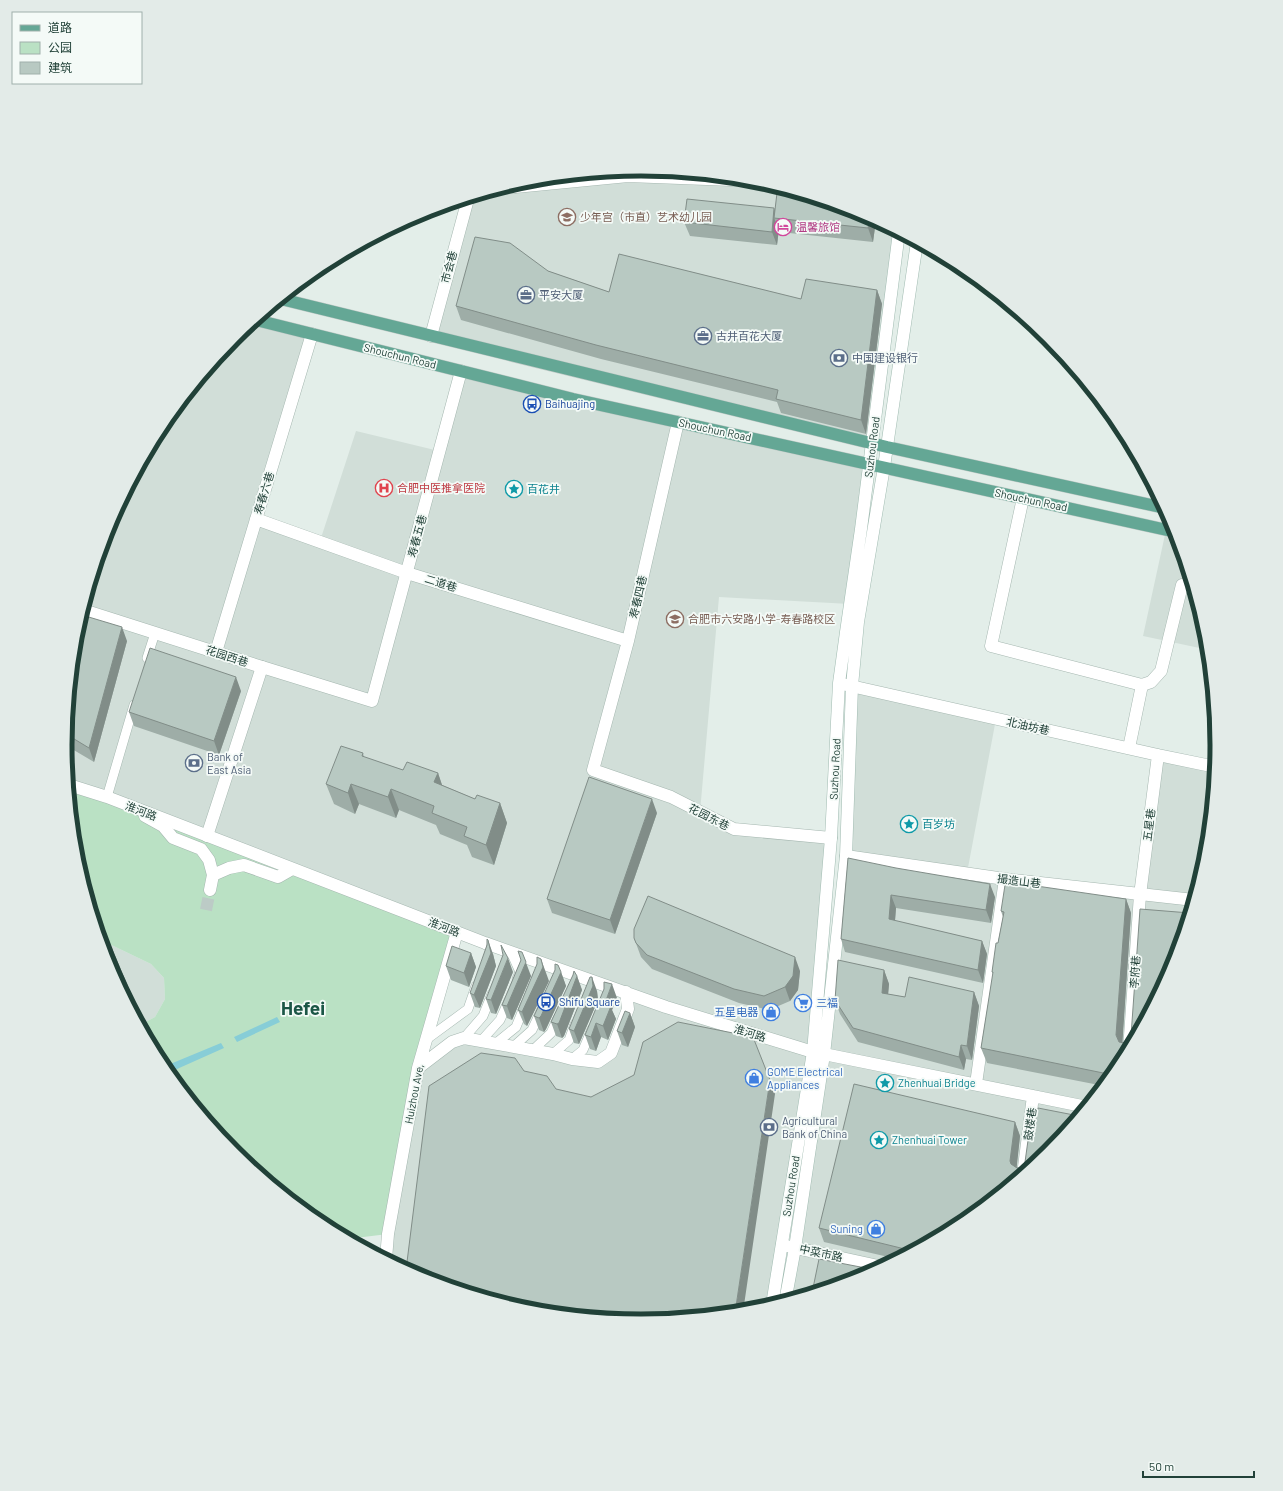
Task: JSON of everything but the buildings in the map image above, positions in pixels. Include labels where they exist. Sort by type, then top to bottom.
[{"type":"main road","name":"Shouchun Road","points":[[287,300],[887,447],[1158,506]]},
{"type":"main road","name":"Shouchun Road","points":[[261,321],[573,399],[1169,530]]},
{"type":"street","points":[[633,176],[700,179]]},
{"type":"street","points":[[553,183],[623,177]]},
{"type":"street","name":"市会巷","points":[[431,336],[467,203]]},
{"type":"street","name":"Suzhou Road","points":[[773,1300],[818,1053],[839,683],[898,238]]},
{"type":"street","name":"Suzhou Road","points":[[786,1297],[795,1248],[818,1053],[846,856],[852,686],[858,622],[884,467],[916,247]]},
{"type":"street","name":"寿春六巷","points":[[216,652],[312,334]]},
{"type":"street","name":"寿春五巷","points":[[372,701],[461,371]]},
{"type":"street","name":"寿春四巷","points":[[593,770],[628,641],[678,422]]},
{"type":"street","points":[[1023,498],[991,646],[1142,685],[1151,682],[1161,671],[1182,585],[1188,586]]},
{"type":"street","name":"二道巷","points":[[256,519],[407,572],[628,641]]},
{"type":"street","name":"花园西巷","points":[[88,612],[372,701]]},
{"type":"street","points":[[207,836],[262,667]]},
{"type":"street","name":"北油坊巷","points":[[839,683],[1210,766]]},
{"type":"street","points":[[1130,748],[1142,685]]},
{"type":"street","name":"五星巷","points":[[1140,895],[1158,755]]},
{"type":"street","name":"花园东巷","points":[[593,770],[671,797],[734,829],[831,838]]},
{"type":"street","name":"淮河路","points":[[73,786],[107,797],[457,932],[486,946],[498,947],[511,952],[533,965],[552,971],[568,972],[583,977],[603,989],[626,992],[666,1006],[818,1053],[1082,1106]]},
{"type":"street","points":[[119,802],[163,826],[173,838],[201,849],[209,860],[213,875],[210,890]]},
{"type":"street","name":"撮造山巷","points":[[846,856],[1005,879],[1190,900]]},
{"type":"street","points":[[213,875],[229,868],[244,865],[278,877],[292,869]]},
{"type":"street","points":[[976,1084],[1005,879]]},
{"type":"street","name":"李府巷","points":[[1131,1037],[1140,895]]},
{"type":"street","name":"Huizhou Ave,","points":[[387,1254],[418,1068],[428,1039],[457,932]]},
{"type":"street","points":[[418,1068],[452,1042],[464,1038],[553,1054],[572,1059],[598,1062],[611,1054],[628,1008],[626,992]]},
{"type":"street","name":"鼓楼巷","points":[[1023,1168],[1033,1096]]},
{"type":"street","name":"中菜市路","points":[[782,1245],[874,1265]]},
{"type":"lane","points":[[144,670],[155,632]]},
{"type":"lane","points":[[107,797],[138,692]]},
{"type":"lane","points":[[498,947],[501,960]]},
{"type":"lane","points":[[481,1041],[500,1020],[520,972],[511,952]]},
{"type":"lane","points":[[568,972],[573,986]]},
{"type":"lane","points":[[583,977],[588,990]]},
{"type":"lane","points":[[428,1039],[468,1009],[478,979]]},
{"type":"lane","points":[[464,1038],[483,1016],[494,988]]},
{"type":"lane","points":[[495,1044],[516,1027],[528,998]]},
{"type":"lane","points":[[513,1047],[532,1030],[545,1002]]},
{"type":"lane","points":[[532,1051],[551,1034],[564,1006]]},
{"type":"lane","points":[[553,1054],[568,1040],[577,1019]]},
{"type":"lane","points":[[572,1059],[583,1050],[595,1022]]},
{"type":"shaded area","points":[[634,176],[716,181],[789,195],[825,206],[859,219],[898,238],[872,443],[431,336],[467,203],[494,195],[553,183]]},
{"type":"shaded area","points":[[261,321],[312,334],[256,519],[320,541],[356,431],[439,451],[461,371],[869,464],[850,604],[719,597],[700,812],[734,829],[831,838],[813,1052],[773,1300],[716,1310],[679,1314],[604,1314],[567,1310],[494,1296],[458,1285],[424,1272],[387,1254],[418,1068],[452,1042],[598,1062],[611,1053],[628,1009],[626,992],[73,787],[73,708],[77,671],[91,598],[102,562],[115,528],[148,461],[168,429],[213,370]]},
{"type":"shaded area","points":[[1166,530],[1169,531],[1181,562],[1192,598],[1202,649],[1143,636]]},
{"type":"shaded area","points":[[852,686],[996,719],[967,873],[1140,895],[1158,755],[1210,766],[1206,820],[1200,857],[1186,911],[1134,990],[1124,1047],[1093,1092],[1070,1121],[1017,1174],[958,1219],[926,1239],[859,1272],[825,1285],[786,1297],[846,856]]},
{"type":"shaded area","points":[[107,943],[151,964],[164,978],[165,999],[155,1017],[144,1023],[115,963]]},
{"type":"green space","points":[[73,787],[457,932],[427,1039],[388,1234],[355,1238],[325,1219],[266,1174],[213,1121],[168,1062],[144,1023],[155,1017],[165,999],[164,978],[151,964],[107,943],[91,893],[83,857]]},
{"type":"water","points":[[277,1017],[280,1022],[237,1042],[234,1037]]},
{"type":"water","points":[[221,1043],[224,1048],[174,1070],[170,1064]]},
{"type":"tunnel","points":[[206,910],[210,890]]},
{"type":"place","name":"少年宫（市直）艺术幼儿园","points":[[567,217]]},
{"type":"place","name":"温馨旅馆","points":[[783,227]]},
{"type":"place","name":"平安大厦","points":[[526,295]]},
{"type":"place","name":"古井百花大厦","points":[[703,336]]},
{"type":"place","name":"中国建设银行","points":[[839,358]]},
{"type":"place","name":"Baihuajing","points":[[532,404]]},
{"type":"place","name":"合肥中医推拿医院","points":[[384,488]]},
{"type":"place","name":"百花井","points":[[514,489]]},
{"type":"place","name":"合肥市六安路小学-寿春路校区","points":[[675,619]]},
{"type":"place","name":"Bank of East Asia","points":[[194,763]]},
{"type":"place","name":"百岁坊","points":[[909,824]]},
{"type":"place","name":"Shifu Square","points":[[546,1002]]},
{"type":"place","name":"三福","points":[[803,1003]]},
{"type":"place","name":"五星电器","points":[[771,1012]]},
{"type":"place","name":"GOME Electrical Appliances","points":[[754,1078]]},
{"type":"place","name":"Zhenhuai Bridge","points":[[885,1083]]},
{"type":"place","name":"Agricultural Bank of China","points":[[769,1127]]},
{"type":"place","name":"Zhenhuai Tower","points":[[879,1140]]},
{"type":"place","name":"Suning","points":[[876,1229]]},
{"type":"district","name":"Hefei","points":[[303,1008]]}]
